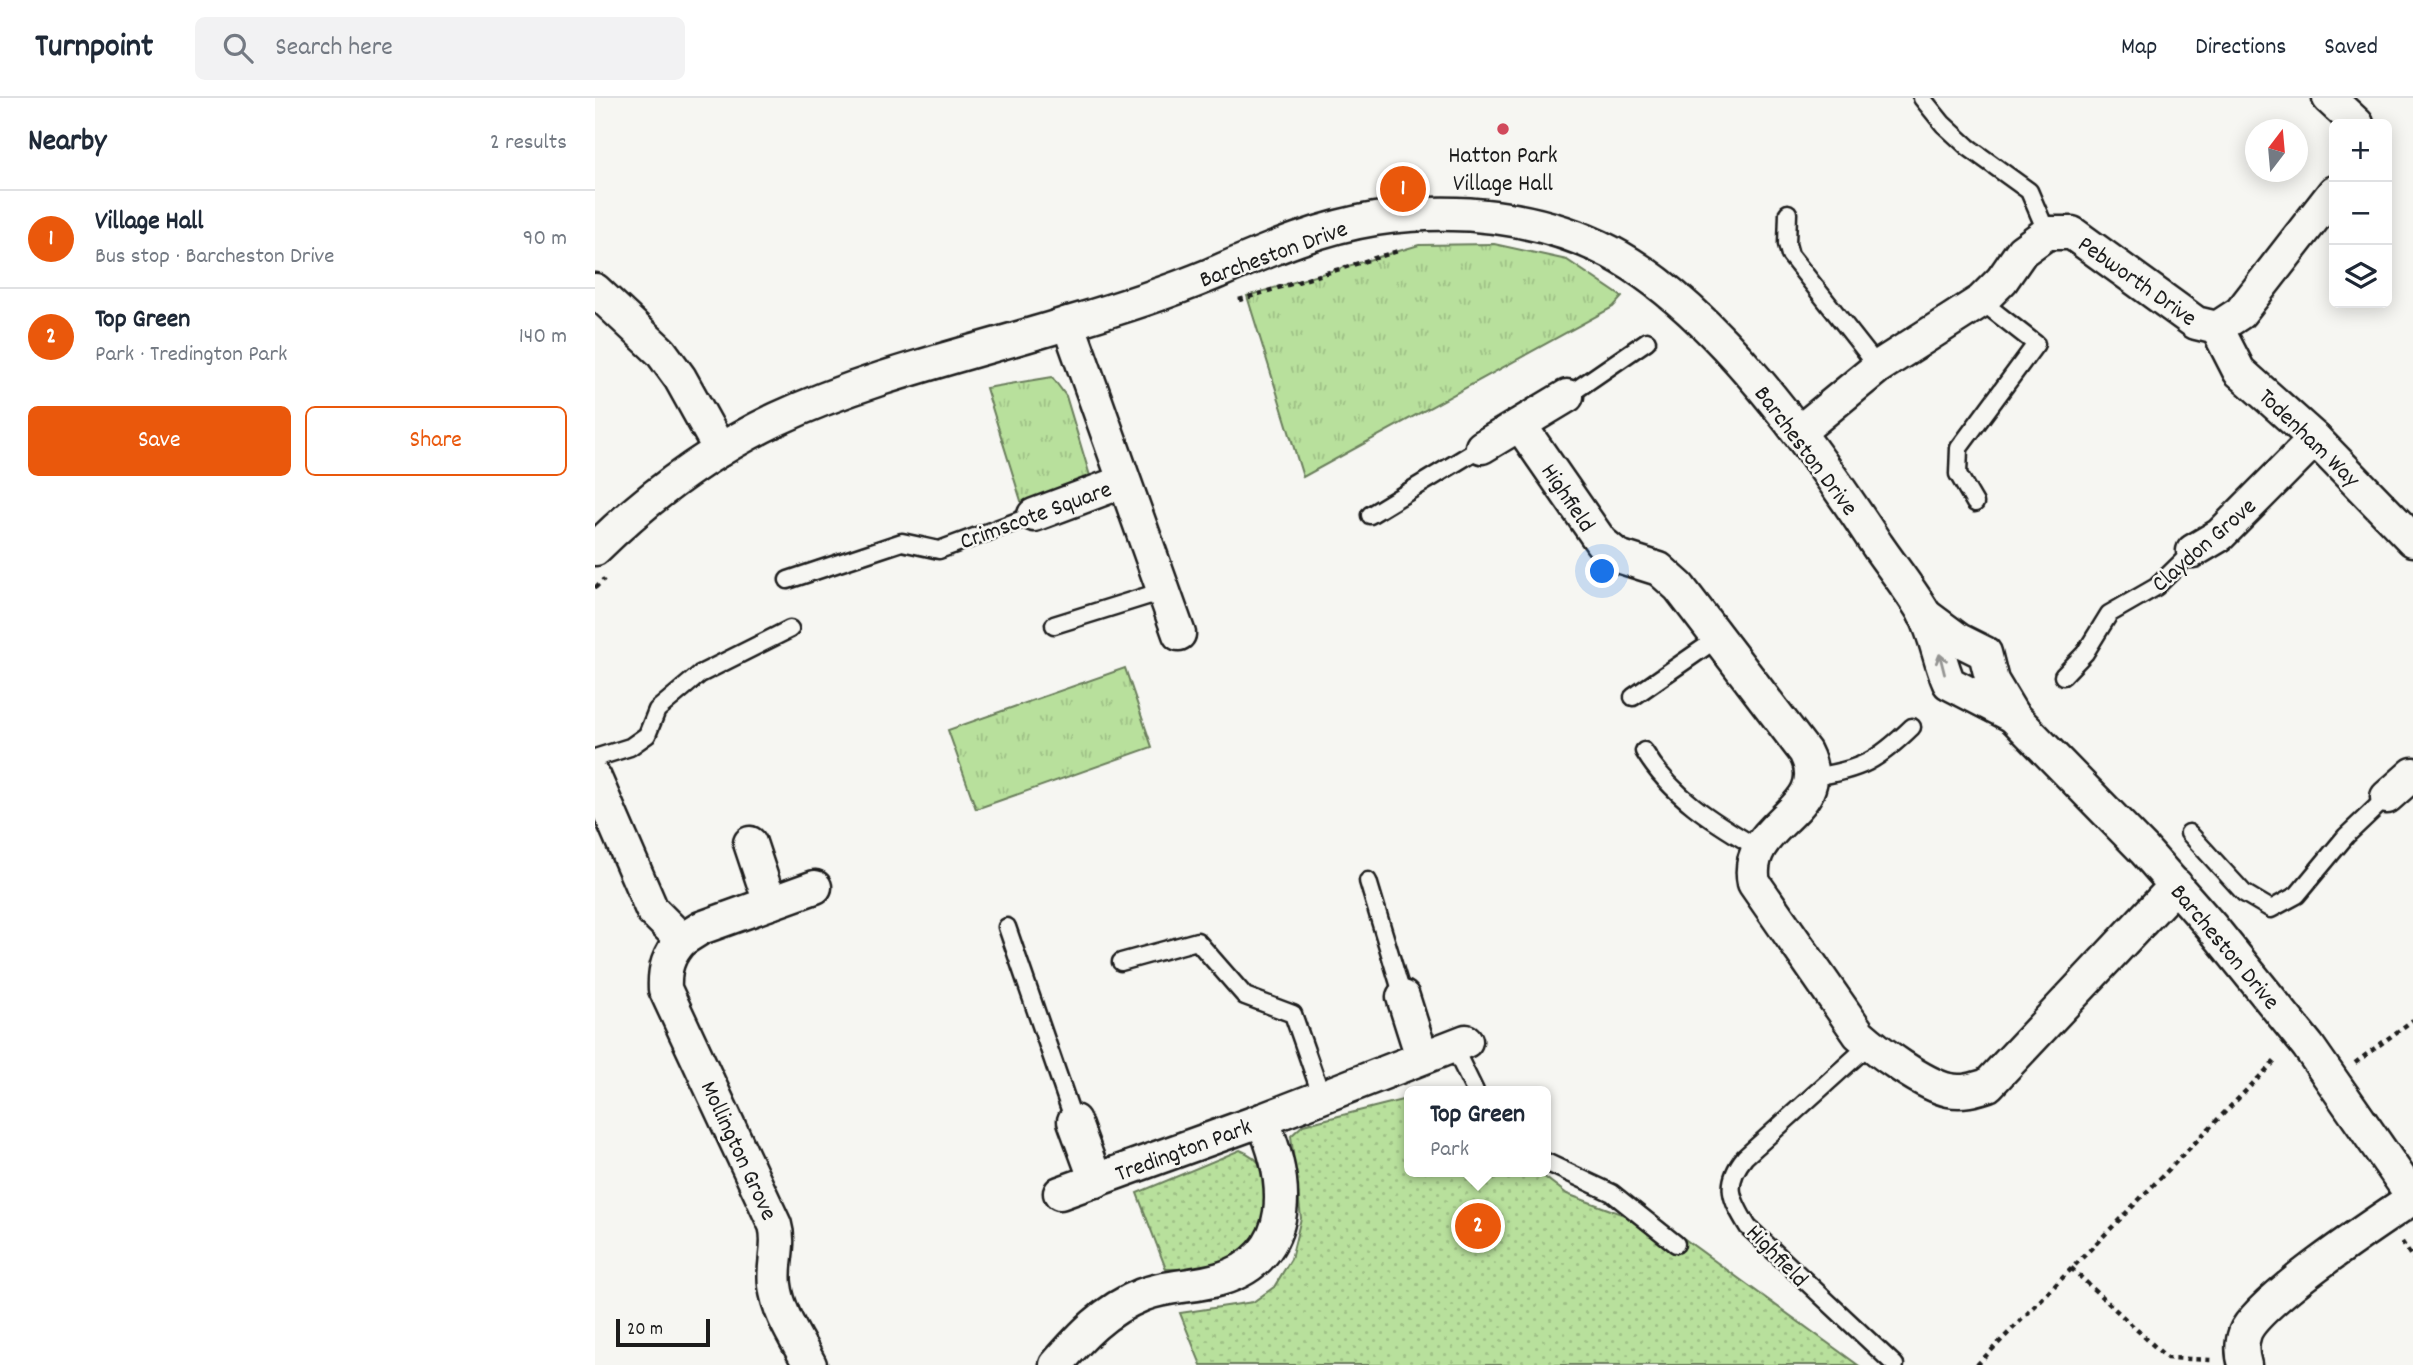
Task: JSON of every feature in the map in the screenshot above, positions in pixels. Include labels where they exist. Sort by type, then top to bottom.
[{"type":"street","points":[[2329,98],[2352,119]]},
{"type":"street","name":"Pebworth Drive","points":[[1799,432],[1878,367],[1981,301],[2002,280],[2022,251],[2047,233],[2072,233],[2196,323],[2217,328],[2240,313],[2329,198]]},
{"type":"street","name":"Barcheston Drive","points":[[605,559],[663,490],[720,450],[820,401],[1154,297],[1288,242],[1354,223],[1426,215],[1493,216],[1548,228],[1594,245],[1647,275],[1703,325],[1799,432],[1924,614]]},
{"type":"street","points":[[595,290],[666,358],[720,450]]},
{"type":"street","name":"Crimscote Square","points":[[1068,323],[1122,482],[1179,634]]},
{"type":"street","name":"Todenham Way","points":[[2217,328],[2239,372],[2315,439],[2413,540]]},
{"type":"street","points":[[1482,447],[1567,396]]},
{"type":"street","name":"Highfield","points":[[1520,425],[1601,542],[1618,556],[1651,565],[1666,574],[1805,752],[1812,777]]},
{"type":"street","name":"Claydon Grove","points":[[2193,551],[2220,535],[2315,439]]},
{"type":"street","name":"Crimscote Square","points":[[1034,515],[1122,482]]},
{"type":"street","points":[[1924,614],[1959,640],[1985,653],[1992,681],[2013,716]]},
{"type":"street","points":[[1924,614],[1949,683],[2013,716]]},
{"type":"street","name":"Barcheston Drive","points":[[2013,716],[2176,884],[2279,1009],[2332,1079],[2413,1197]]},
{"type":"street","points":[[2387,797],[2413,774]]},
{"type":"street","points":[[1812,777],[1800,804],[1756,847],[1751,865],[1754,883],[1859,1034],[1870,1044],[1941,1088],[1964,1091],[1987,1085],[2176,884]]},
{"type":"street","points":[[595,778],[652,910],[682,940],[701,928],[815,887]]},
{"type":"street","points":[[750,843],[770,903]]},
{"type":"street","name":"Mollington Grove","points":[[682,940],[673,950],[665,969],[665,989],[775,1225],[778,1245],[774,1281],[776,1295],[810,1365]]},
{"type":"street","points":[[1403,997],[1422,1057]]},
{"type":"street","points":[[1262,1119],[1460,1044]]},
{"type":"street","name":"Tredington Park","points":[[1056,1365],[1095,1322],[1124,1304],[1159,1289],[1218,1280],[1241,1270],[1262,1252],[1280,1217],[1283,1184],[1262,1119],[1061,1193]]},
{"type":"street","points":[[1074,1122],[1095,1181]]},
{"type":"street","points":[[2245,1363],[2242,1348],[2245,1332],[2269,1302],[2413,1197]]},
{"type":"lane","name":"Pebworth Drive","points":[[1922,98],[1943,124],[1968,147],[2029,191],[2047,233]]},
{"type":"lane","points":[[1789,213],[1787,244],[1790,255],[1878,367]]},
{"type":"lane","points":[[1975,503],[1958,474],[1959,448],[2036,344],[1981,301]]},
{"type":"lane","points":[[1567,396],[1647,341]]},
{"type":"lane","points":[[1370,515],[1482,447]]},
{"type":"lane","name":"Crimscote Square","points":[[787,580],[902,541],[939,550],[1034,515]]},
{"type":"lane","name":"Claydon Grove","points":[[2063,676],[2085,653],[2109,614],[2156,587],[2193,551]]},
{"type":"lane","points":[[1054,625],[1163,591]]},
{"type":"lane","points":[[595,758],[630,747],[647,735],[657,710],[700,674],[790,629]]},
{"type":"lane","points":[[1633,697],[1718,638]]},
{"type":"lane","points":[[1812,777],[1844,772],[1863,765],[1883,755],[1912,727]]},
{"type":"lane","points":[[1644,751],[1656,771],[1682,799],[1756,847]]},
{"type":"lane","points":[[2189,833],[2244,893],[2271,909],[2297,895],[2346,836],[2387,797]]},
{"type":"lane","points":[[1368,881],[1403,997]]},
{"type":"lane","points":[[1007,927],[1074,1122]]},
{"type":"lane","points":[[1121,962],[1197,941],[1245,996],[1293,1014],[1322,1097]]},
{"type":"lane","points":[[1460,1044],[1473,1086]]},
{"type":"lane","name":"Highfield","points":[[1870,1044],[1745,1157],[1734,1171],[1731,1188],[1736,1207],[1748,1227],[1795,1275],[1895,1365]]},
{"type":"lane","points":[[1551,1164],[1612,1193],[1676,1244]]},
{"type":"path","points":[[1232,302],[1407,248]]},
{"type":"path","points":[[595,588],[605,559]]},
{"type":"path","points":[[2332,1079],[2413,1020]]},
{"type":"path","points":[[2271,1046],[2285,1065]]},
{"type":"path","points":[[1977,1365],[2279,1057]]},
{"type":"path","points":[[2386,1216],[2413,1259]]},
{"type":"path","points":[[2071,1268],[2167,1358],[2245,1363]]},
{"type":"green space","points":[[1494,244],[1567,260],[1622,297],[1613,307],[1303,477],[1247,296],[1419,245]]},
{"type":"green space","points":[[1052,377],[1066,396],[1090,476],[1075,489],[1022,504],[986,388]]},
{"type":"green space","points":[[1125,668],[1152,747],[976,809],[948,730]]},
{"type":"green space","points":[[1404,1100],[1404,1177],[1545,1177],[1567,1194],[1679,1235],[1858,1365],[1201,1365],[1180,1313],[1253,1302],[1274,1287],[1291,1259],[1301,1218],[1291,1136],[1303,1125]]},
{"type":"green space","points":[[1240,1150],[1254,1158],[1263,1169],[1267,1181],[1266,1210],[1253,1253],[1220,1269],[1166,1269],[1137,1193]]},
{"type":"place","name":"Hatton Park Village Hall","points":[[1503,129]]},
{"type":"place","name":"Village Hall","points":[[1403,189]]},
{"type":"place","name":"Top Green","points":[[1478,1226]]}]
